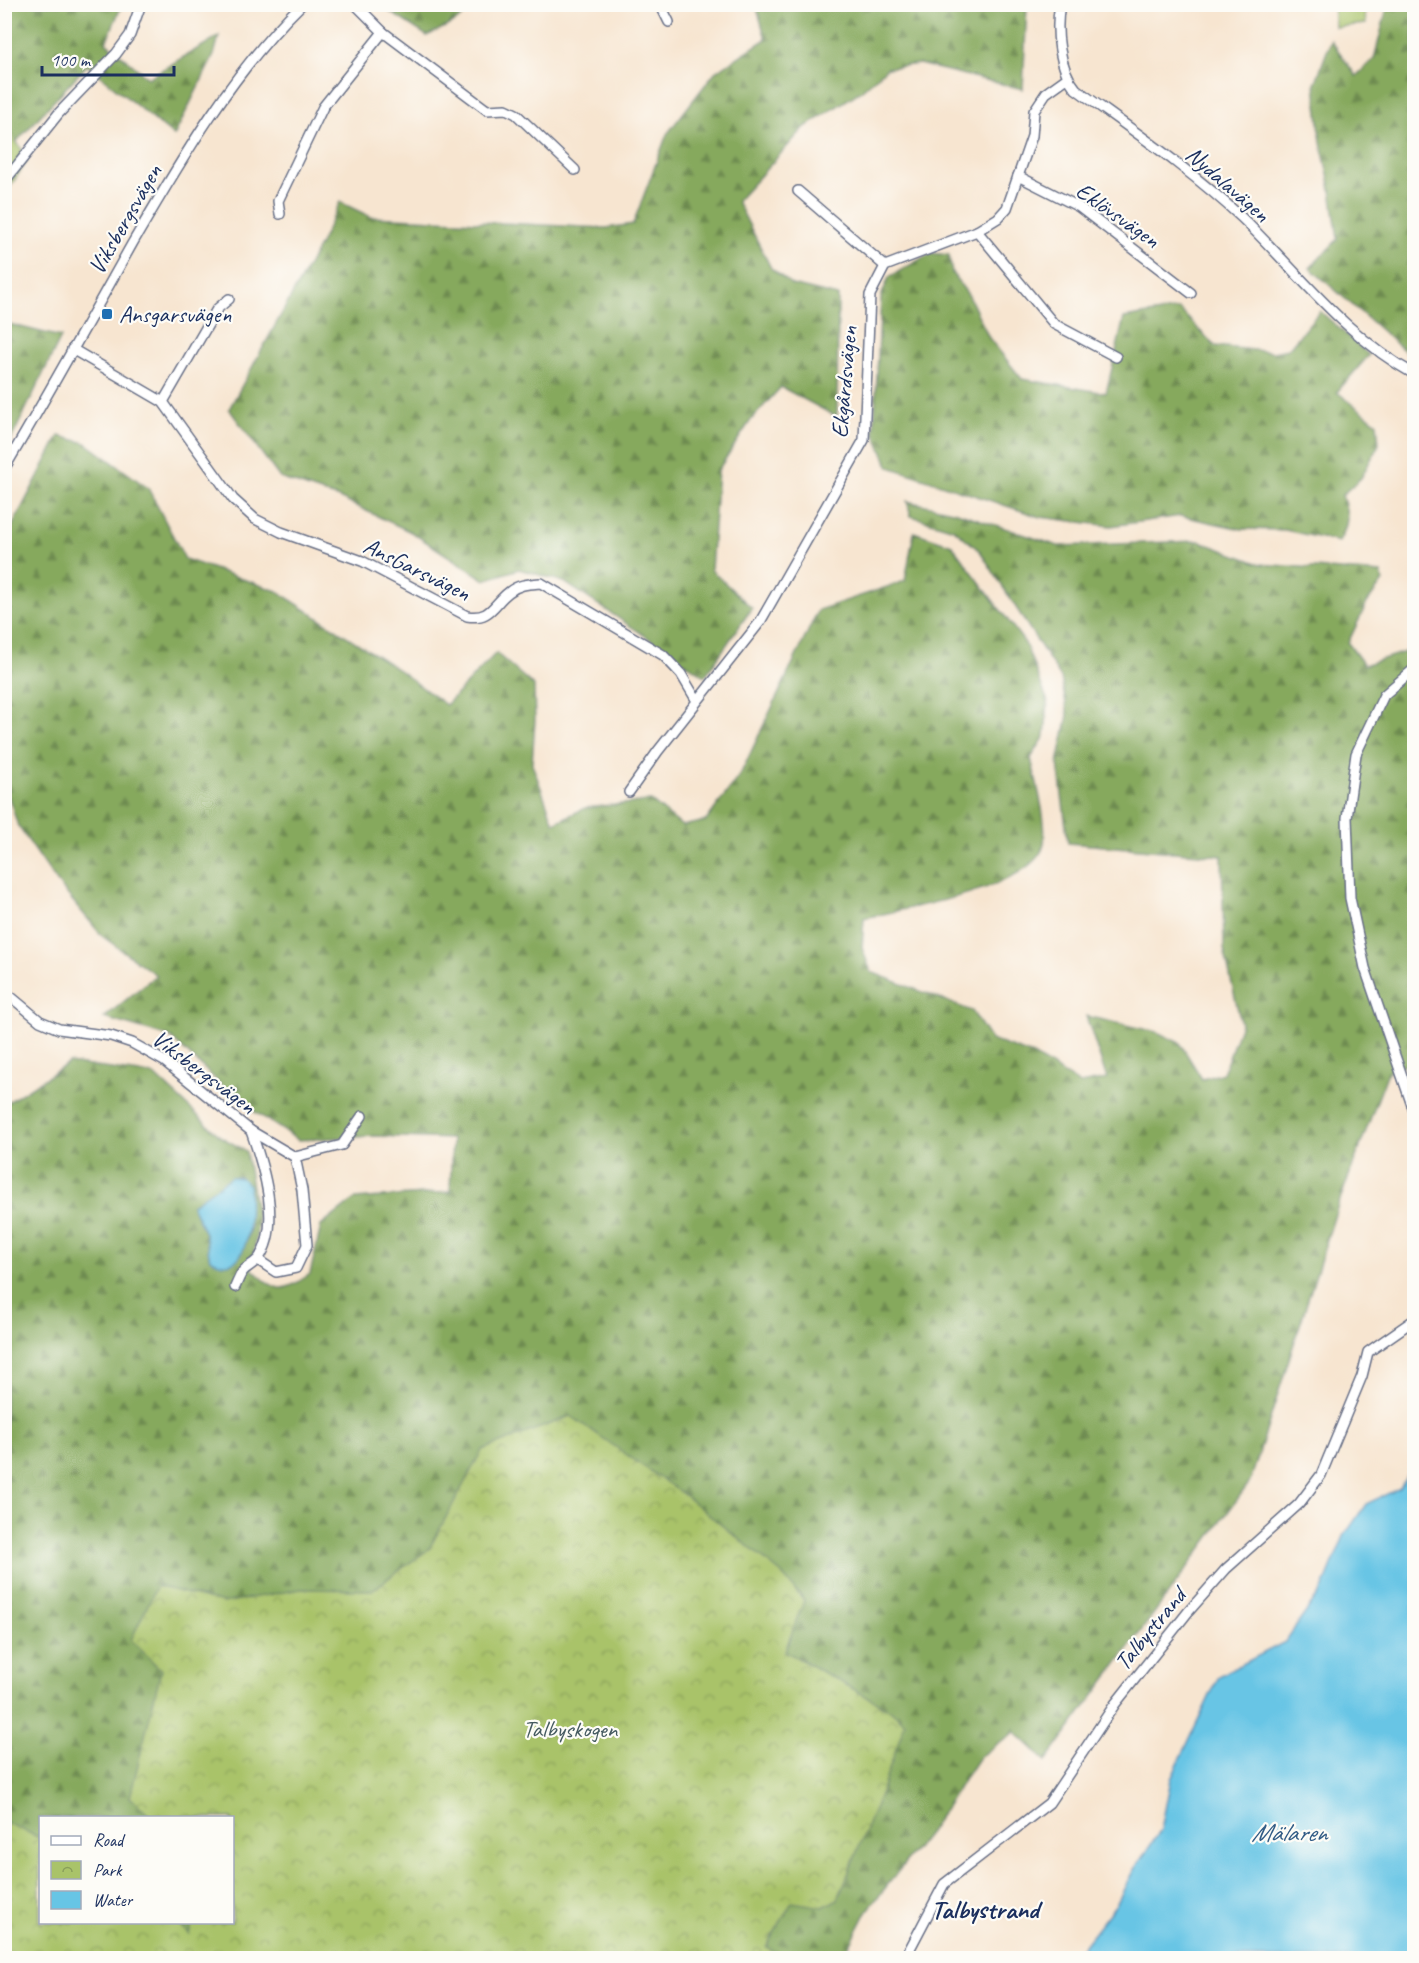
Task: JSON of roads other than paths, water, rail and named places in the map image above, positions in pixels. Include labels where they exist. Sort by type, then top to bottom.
[{"type":"street","points":[[4,182],[59,113],[116,54],[130,35],[141,4]]},
{"type":"street","name":"Viksbergsvägen","points":[[4,470],[168,183],[215,110],[276,30],[302,4]]},
{"type":"street","points":[[355,4],[383,32],[487,110],[506,109],[516,114],[575,170]]},
{"type":"street","points":[[660,4],[669,22]]},
{"type":"street","points":[[798,191],[885,266],[977,231],[998,218],[1007,208],[1032,136],[1034,111],[1046,93],[1067,78],[1059,41],[1060,4]]},
{"type":"street","points":[[280,214],[278,201],[323,108],[383,32]]},
{"type":"street","name":"Nydalavägen","points":[[1067,78],[1076,88],[1158,148],[1240,217],[1308,288],[1371,343],[1414,374]]},
{"type":"street","name":"Eklövsvägen","points":[[1018,176],[1079,207],[1191,292]]},
{"type":"street","points":[[977,231],[1054,324],[1116,357]]},
{"type":"street","name":"Ekgårdsvägen","points":[[629,792],[760,622],[864,440],[870,295],[885,266]]},
{"type":"street","points":[[164,402],[217,309],[229,299]]},
{"type":"street","name":"AnsGarsvägen","points":[[72,349],[164,402],[233,499],[255,519],[281,532],[362,561],[467,616],[479,618],[493,611],[508,593],[523,584],[541,583],[663,655],[681,674],[698,701]]},
{"type":"street","points":[[1414,669],[1384,695],[1356,754],[1347,819],[1350,898],[1365,968],[1414,1111]]},
{"type":"street","name":"Viksbergsvägen","points":[[4,991],[40,1021],[59,1029],[111,1036],[132,1043],[164,1061],[251,1131],[295,1157]]},
{"type":"street","points":[[258,1260],[276,1272],[296,1268],[308,1245],[302,1190],[295,1157],[342,1145],[362,1116]]},
{"type":"street","name":"Viksbergsvägen","points":[[235,1287],[244,1271],[258,1260],[266,1243],[269,1212],[265,1171],[251,1131]]},
{"type":"street","name":"Talbystrand","points":[[905,1959],[944,1884],[1049,1803],[1115,1704],[1188,1612],[1226,1569],[1299,1504],[1321,1475],[1362,1376],[1368,1352],[1414,1320]]},
{"type":"water","points":[[231,1177],[241,1178],[249,1185],[249,1225],[242,1253],[235,1261],[224,1264],[210,1259],[205,1233],[192,1205]]},
{"type":"water","name":"Mälaren","points":[[1414,1462],[1414,1958],[1074,1958],[1117,1903],[1133,1871],[1161,1830],[1171,1779],[1219,1676],[1285,1642],[1323,1588],[1344,1536],[1366,1504],[1400,1488]]},
{"type":"place","name":"Ansgarsvägen","points":[[107,314]]},
{"type":"district","name":"Talbystrand","points":[[985,1909]]},
{"type":"park label","name":"Talbyskogen","points":[[570,1729]]}]
